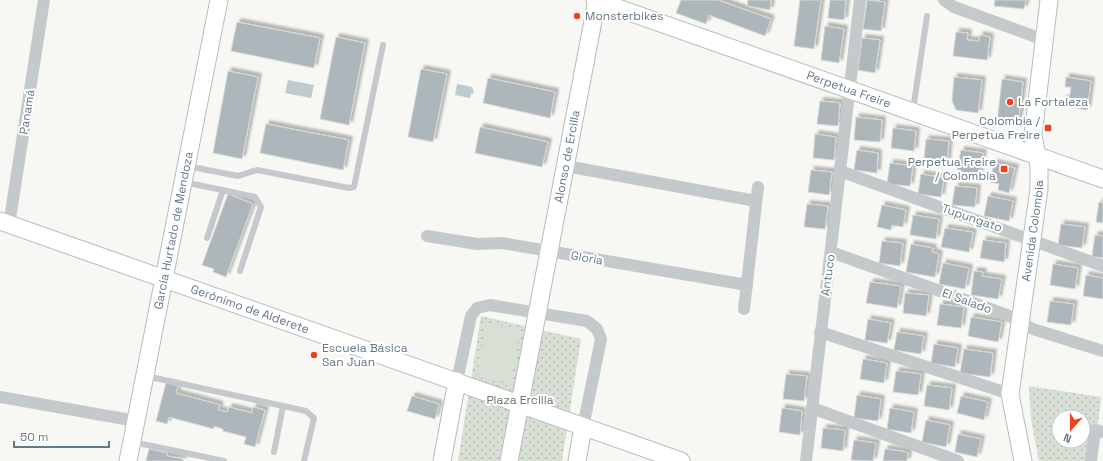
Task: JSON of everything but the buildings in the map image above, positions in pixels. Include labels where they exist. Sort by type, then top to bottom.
[{"type":"street","name":"Panamá","points":[[4,223],[44,0]]},
{"type":"street","name":"García Hurtado de Mendoza","points":[[128,461],[219,0]]},
{"type":"street","name":"Perpetua Freire","points":[[596,0],[1103,179]]},
{"type":"street","name":"Alonso de Ercilla","points":[[509,461],[550,252],[596,0]]},
{"type":"street","name":"Antuco","points":[[806,461],[860,0]]},
{"type":"street","points":[[944,0],[954,7],[1044,40]]},
{"type":"street","name":"Avenida Colombia","points":[[1023,461],[1010,394],[1039,181],[1034,143],[1034,126],[1049,0]]},
{"type":"street","points":[[566,166],[756,201]]},
{"type":"street","name":"Tupungato","points":[[840,172],[1032,239],[1103,266]]},
{"type":"street","points":[[744,309],[758,187]]},
{"type":"street","name":"Gerónimo de Alderete","points":[[4,223],[681,461]]},
{"type":"street","name":"Gloria","points":[[427,236],[477,244],[502,244],[747,285]]},
{"type":"street","name":"El Salado","points":[[831,252],[1007,315],[1033,329],[1103,351]]},
{"type":"street","points":[[442,461],[471,316],[477,308],[490,305],[587,321],[593,324],[600,334],[600,345],[577,461]]},
{"type":"street","points":[[820,332],[1010,394]]},
{"type":"street","points":[[0,397],[4,396],[136,421]]},
{"type":"street","points":[[812,408],[958,461]]},
{"type":"street","points":[[1091,461],[1099,431]]},
{"type":"lane","points":[[913,112],[927,16]]},
{"type":"lane","points":[[185,174],[238,176],[257,170],[349,188],[354,187],[383,46]]},
{"type":"lane","points":[[185,174],[223,190],[255,197],[261,207],[240,271]]},
{"type":"lane","points":[[207,238],[223,190]]},
{"type":"lane","points":[[145,376],[306,411],[314,418],[304,461]]},
{"type":"lane","points":[[274,452],[283,406]]},
{"type":"lane","points":[[132,441],[224,461]]},
{"type":"green space","name":"Plaza Ercilla","points":[[481,316],[581,339],[562,461],[458,461]]},
{"type":"green space","points":[[486,323],[520,329],[511,383],[477,377]]},
{"type":"green space","points":[[1029,386],[1101,397],[1098,425],[1092,424],[1091,430],[1091,409],[1051,409],[1051,449],[1088,449],[1086,461],[1039,461],[1031,420]]},
{"type":"shaded area","points":[[288,80],[314,85],[311,98],[285,93]]},
{"type":"shaded area","points":[[457,84],[472,87],[474,93],[471,94],[470,98],[455,95]]},
{"type":"place","name":"Monsterbikes","points":[[577,16]]},
{"type":"place","name":"La Fortaleza","points":[[1010,102]]},
{"type":"place","name":"Colombia / Perpetua Freire","points":[[1048,128]]},
{"type":"place","name":"Perpetua Freire / Colombia","points":[[1004,169]]},
{"type":"place","name":"Escuela Básica San Juan","points":[[314,355]]}]
